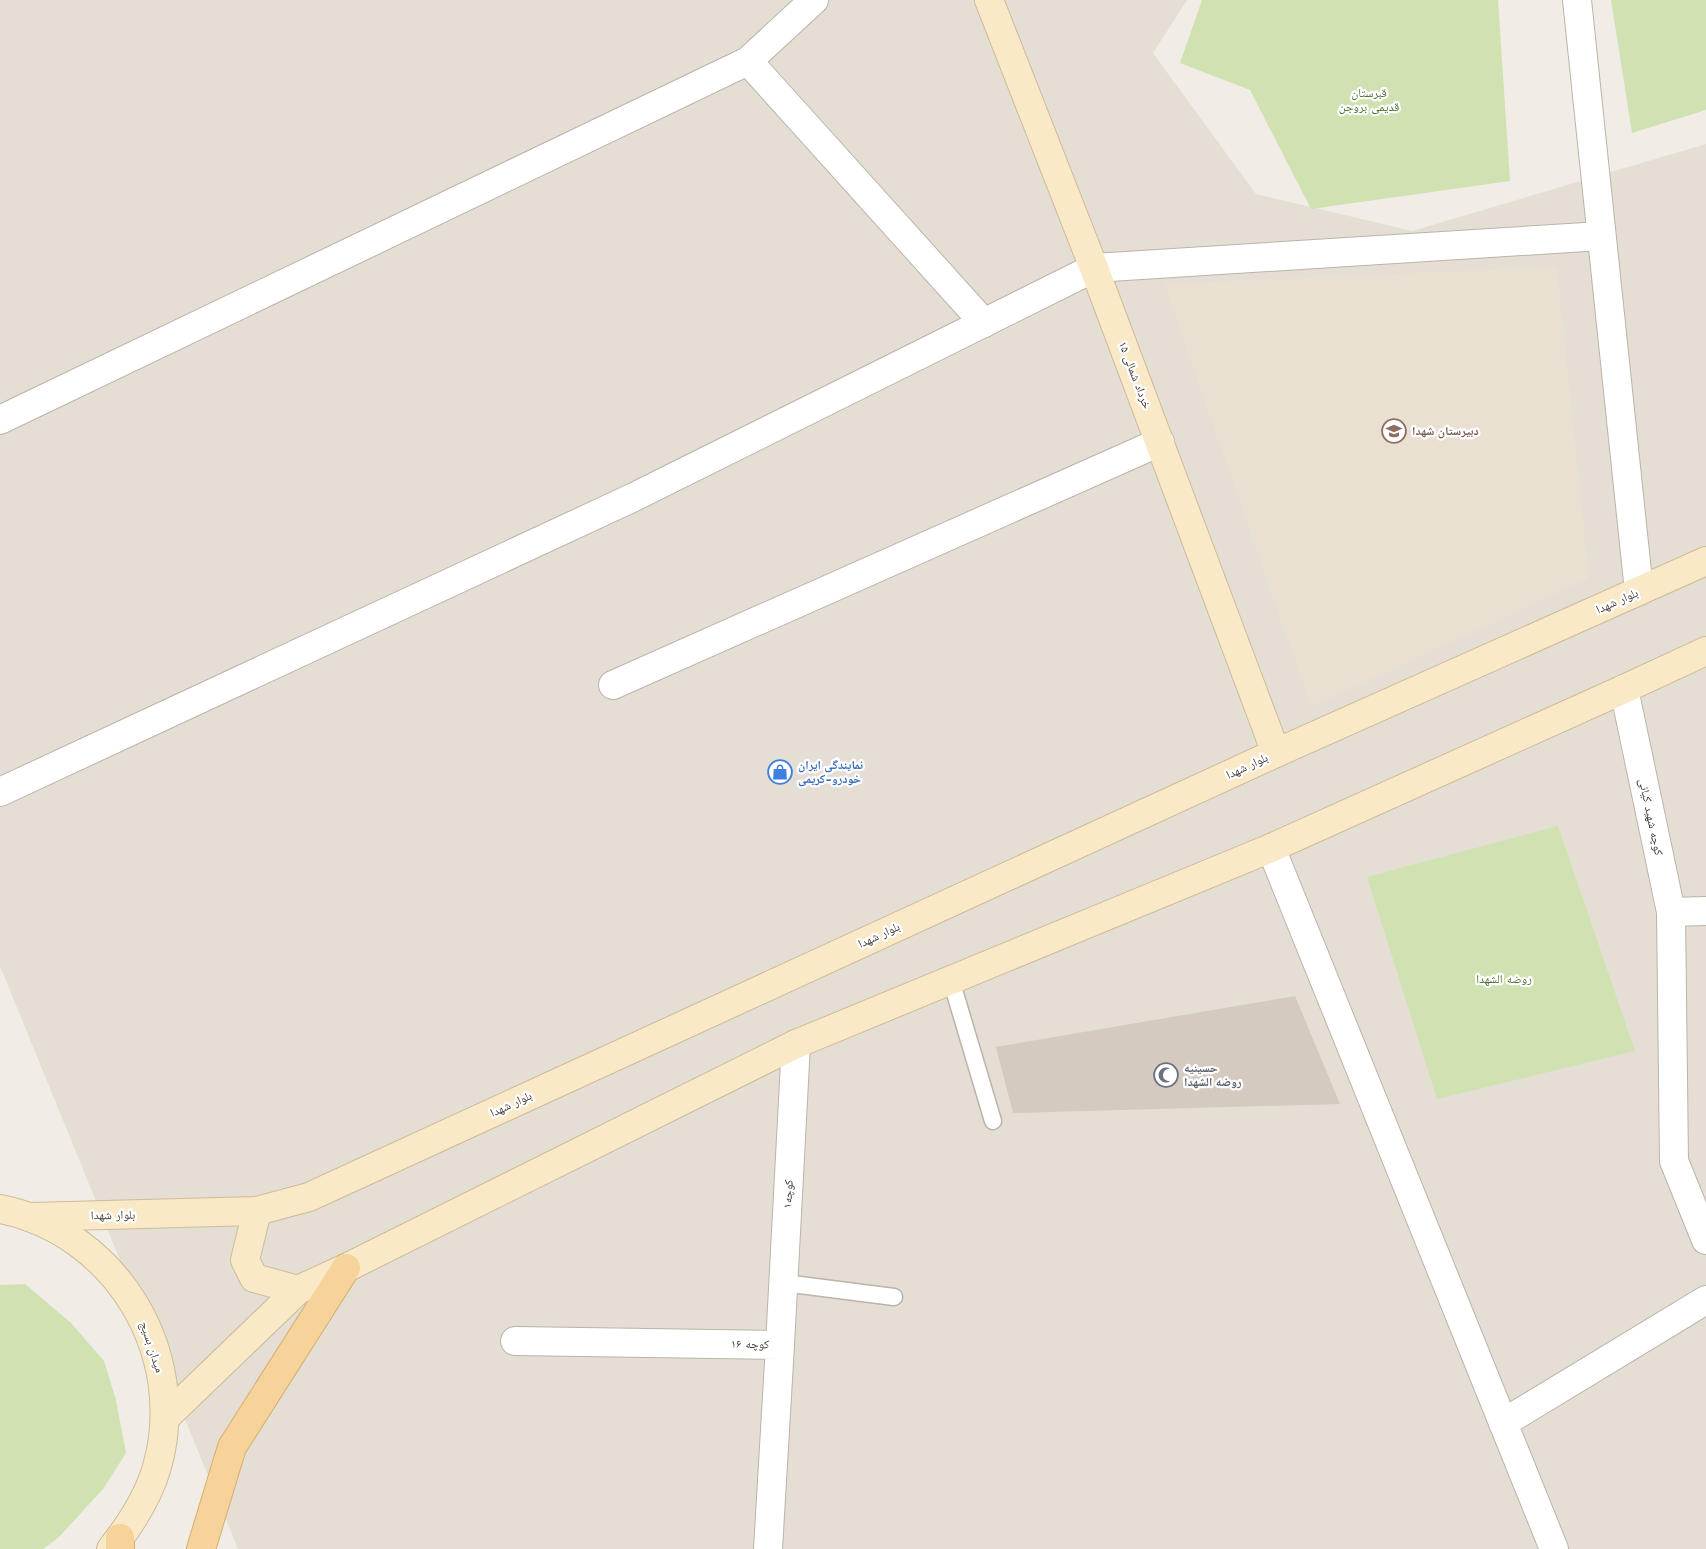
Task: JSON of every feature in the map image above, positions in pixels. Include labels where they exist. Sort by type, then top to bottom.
[{"type":"main road","name":"۱۵ خرداد شمالی","points":[[989,0],[1094,268],[1276,752]]},
{"type":"main road","name":"بلوار شهدا","points":[[30,1217],[257,1212],[309,1197],[1276,752],[1706,561]]},
{"type":"main road","points":[[165,1418],[298,1290],[346,1268],[796,1044],[1271,848],[1706,651]]},
{"type":"main road","name":"میدان بسیج","points":[[0,1209],[30,1217],[53,1227],[86,1248],[111,1272],[130,1296],[146,1324],[157,1354],[164,1394],[165,1418],[162,1447],[141,1507],[117,1545]]},
{"type":"main road","points":[[257,1212],[245,1260],[254,1278],[298,1290]]},
{"type":"main road","points":[[201,1549],[232,1448],[346,1268]]},
{"type":"street","points":[[0,420],[748,61],[814,0]]},
{"type":"street","points":[[1577,0],[1639,591]]},
{"type":"street","points":[[748,61],[984,322]]},
{"type":"street","points":[[0,792],[634,497],[1094,268],[1601,236]]},
{"type":"street","points":[[613,685],[1160,442]]},
{"type":"street","name":"کوچه شهید کیانی","points":[[1624,689],[1671,912],[1674,1161],[1706,1240]]},
{"type":"street","points":[[1271,848],[1504,1423],[1548,1547]]},
{"type":"street","points":[[1671,912],[1706,911]]},
{"type":"street","name":"کوچه۱","points":[[780,1344],[796,1044]]},
{"type":"street","points":[[1504,1423],[1706,1300]]},
{"type":"street","name":"کوچه ۱۶","points":[[515,1341],[780,1344],[768,1549]]},
{"type":"lane","points":[[951,980],[993,1121]]},
{"type":"lane","points":[[784,1283],[894,1297]]},
{"type":"shaded area","points":[[0,0],[1187,0],[1153,53],[1256,194],[1412,231],[1706,144],[1706,1549],[238,1549],[0,966]]},
{"type":"shaded area","name":"دبیرستان شهدا","points":[[1557,267],[1589,578],[1311,707],[1164,284]]},
{"type":"green space","name":"قبرستان قدیمی بروجن","points":[[1202,0],[1498,0],[1510,181],[1311,209],[1250,90],[1180,63]]},
{"type":"green space","points":[[1611,0],[1706,0],[1706,110],[1632,133]]},
{"type":"green space","name":"روضه الشهدا","points":[[1558,826],[1635,1051],[1437,1099],[1367,877]]},
{"type":"green space","points":[[25,1284],[71,1323],[104,1361],[116,1400],[126,1453],[103,1489],[58,1538],[43,1549],[0,1549],[0,1285]]},
{"type":"building","name":"حسینیه روضه الشهدا","points":[[1295,996],[1340,1104],[1013,1113],[996,1047]]},
{"type":"place","name":"دبیرستان شهدا","points":[[1394,431]]},
{"type":"place","name":"نمایندگی ایران خودرو-کریمی","points":[[780,772]]},
{"type":"place","name":"حسینیه روضه الشهدا","points":[[1166,1075]]}]
